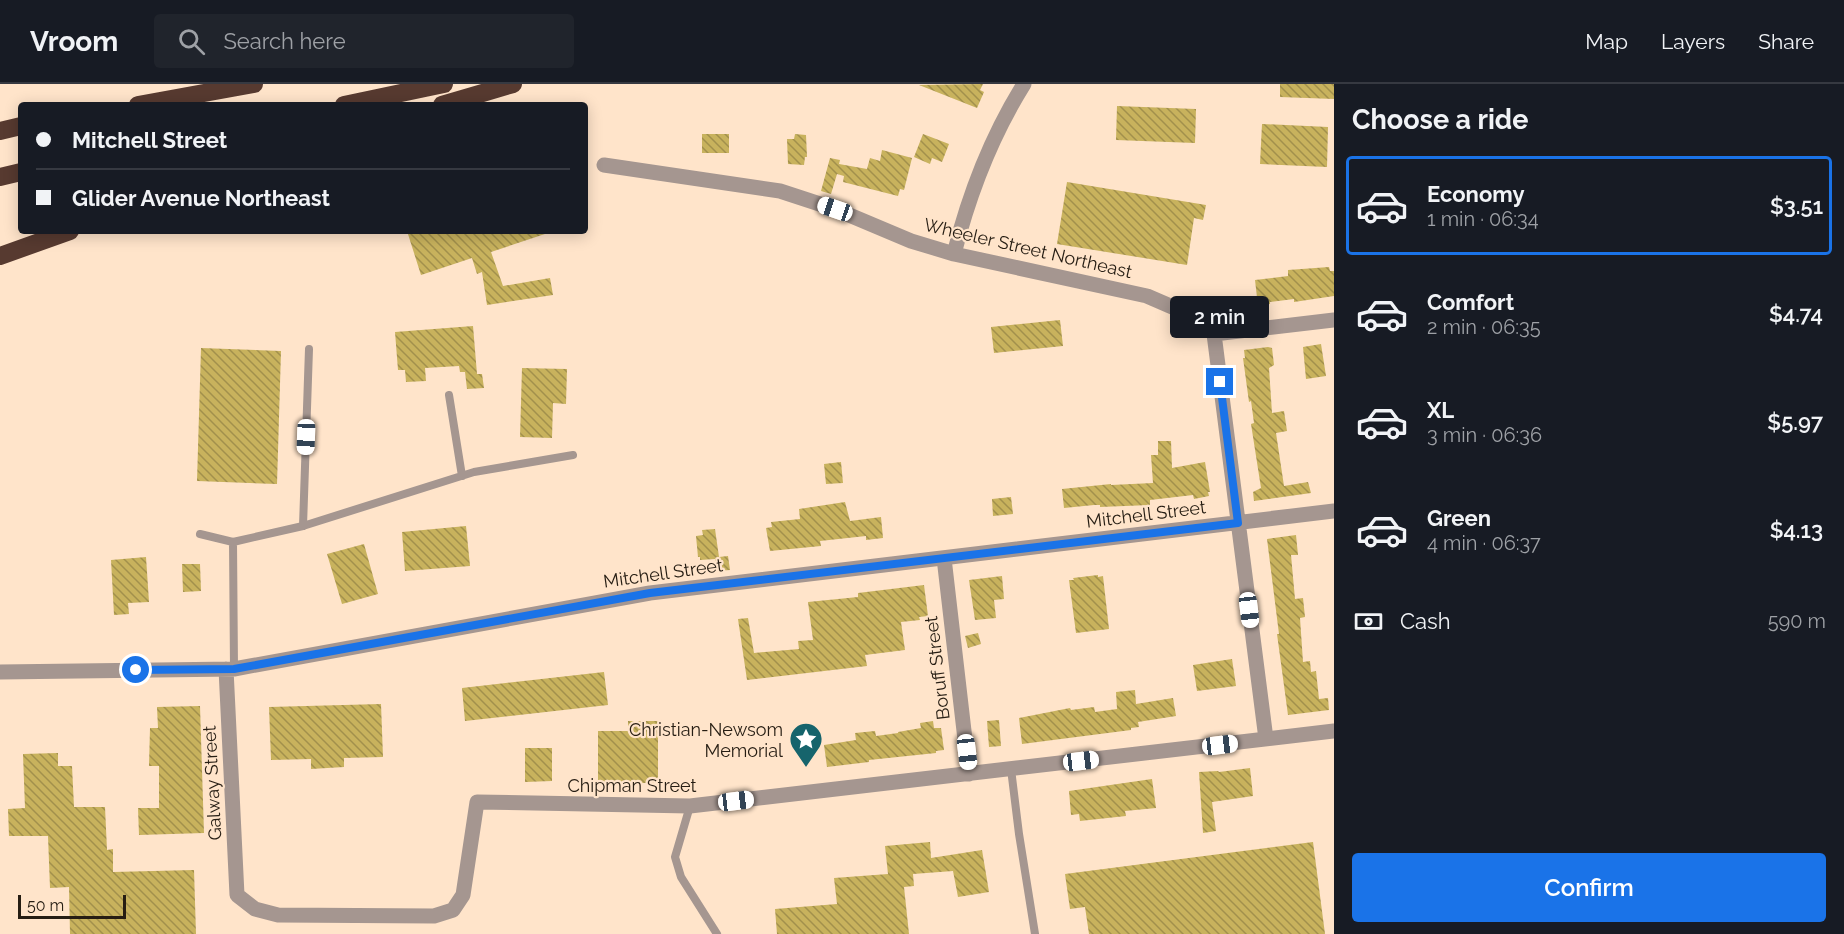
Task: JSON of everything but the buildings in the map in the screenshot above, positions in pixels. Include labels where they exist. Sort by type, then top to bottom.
[{"type":"highway","points":[[155,102],[254,84]]},
{"type":"highway","points":[[358,102],[444,84]]},
{"type":"highway","points":[[452,102],[513,84]]},
{"type":"highway","points":[[0,131],[18,127]]},
{"type":"highway","points":[[0,177],[18,173]]},
{"type":"highway","points":[[0,256],[62,234]]},
{"type":"street","points":[[954,254],[972,189],[990,148],[1024,84]]},
{"type":"street","name":"Wheeler Street Northeast","points":[[604,165],[780,191],[835,209],[911,242],[954,254],[1147,296],[1184,312],[1215,334]]},
{"type":"street","points":[[1266,739],[1215,334],[1334,320]]},
{"type":"street","name":"Mitchell Street","points":[[0,672],[230,669],[650,593],[1334,511]]},
{"type":"street","name":"Boruff Street","points":[[944,558],[969,774]]},
{"type":"street","name":"Galway Street","points":[[230,669],[237,895]]},
{"type":"street","name":"Chipman Street","points":[[237,895],[255,909],[278,915],[434,916],[453,910],[463,895],[477,802],[690,806],[1334,731]]},
{"type":"lane","points":[[303,526],[309,349]]},
{"type":"lane","points":[[449,395],[462,476]]},
{"type":"lane","points":[[200,534],[233,542],[303,526],[462,476],[573,455]]},
{"type":"lane","points":[[230,669],[233,542]]},
{"type":"lane","points":[[1011,769],[1018,834],[1035,934]]},
{"type":"lane","points":[[690,806],[675,857],[681,877],[717,934]]},
{"type":"place","name":"Christian-Newsom Memorial","points":[[806,768]]},
{"type":"route","points":[[136,670],[234,669],[650,593],[1238,523],[1220,382]]}]
